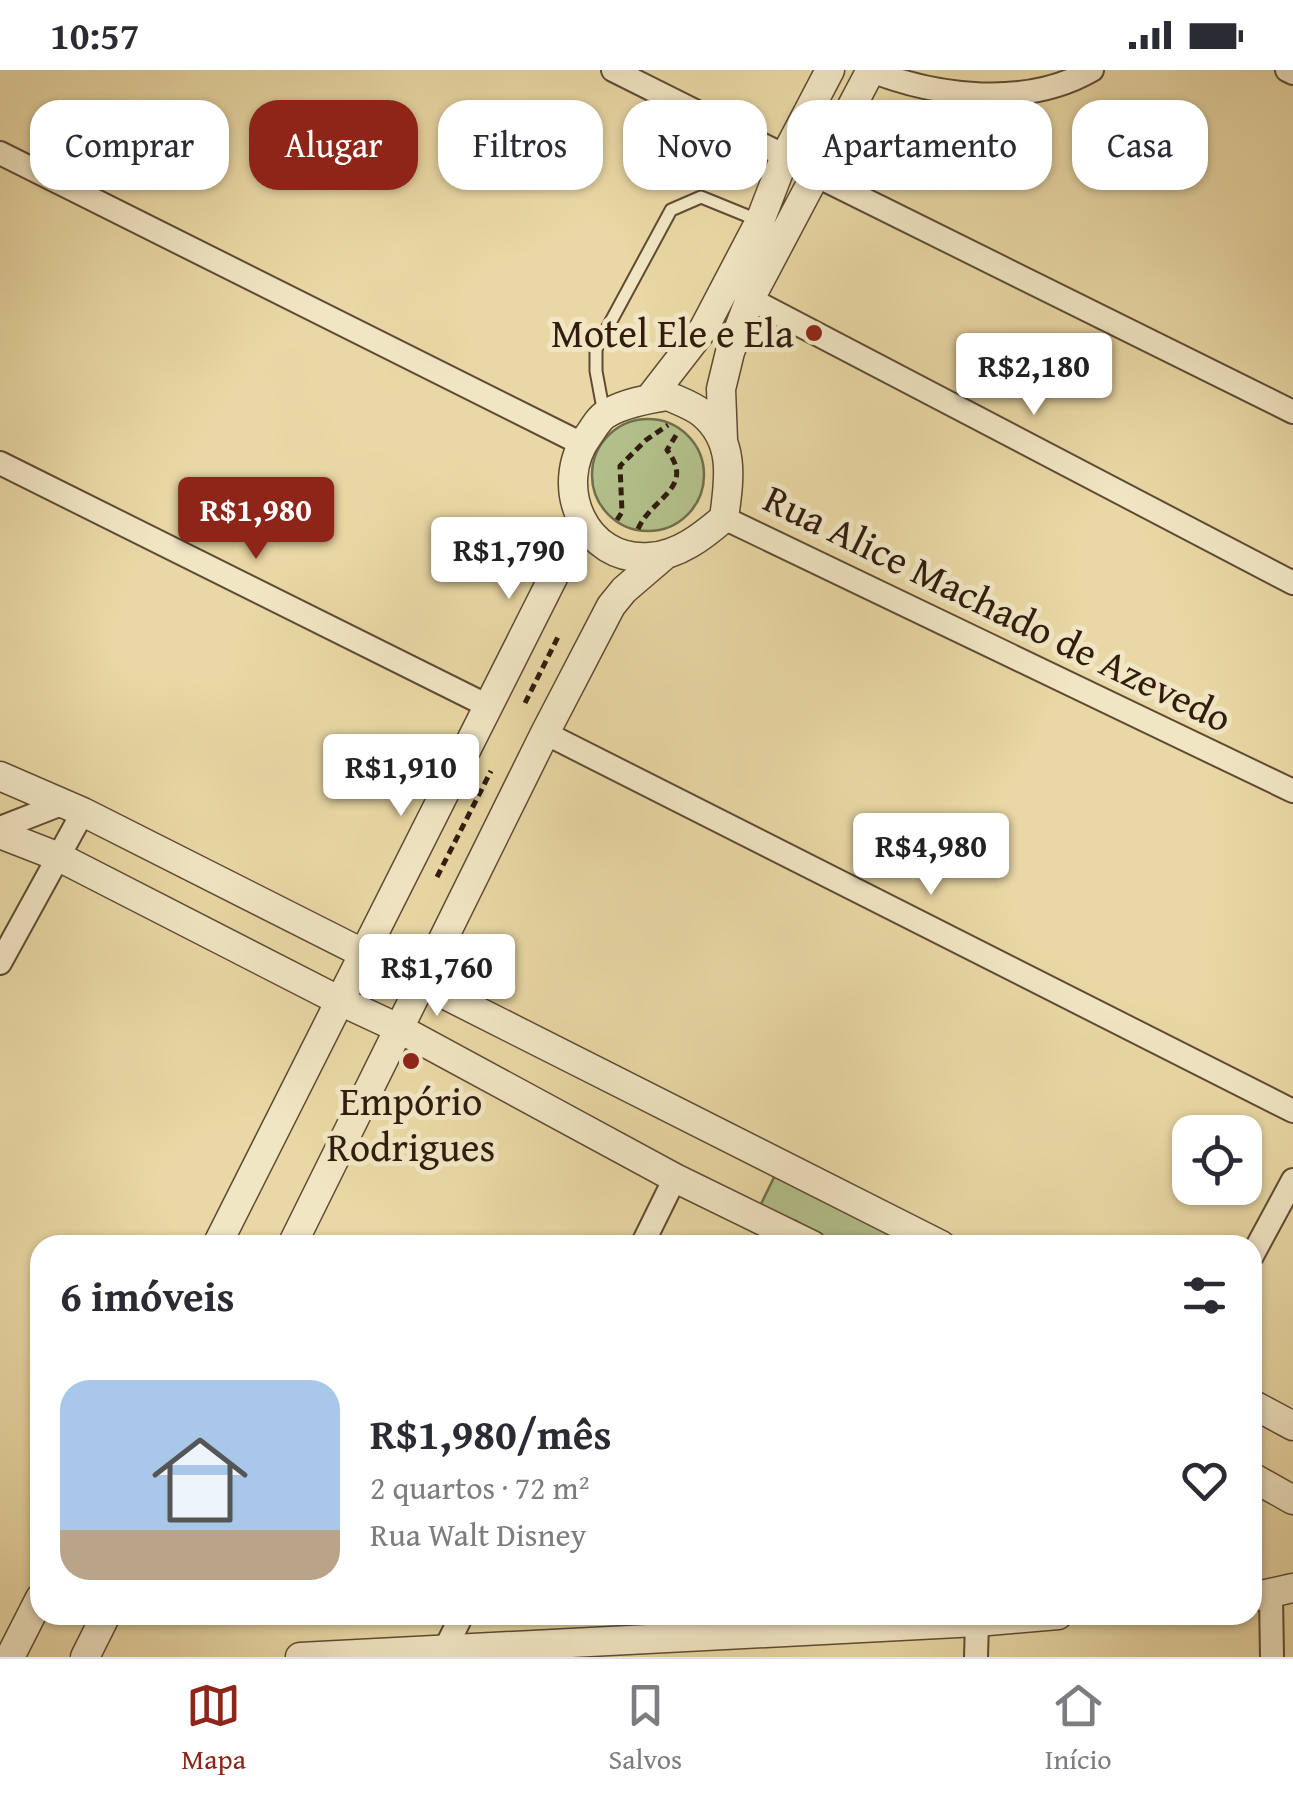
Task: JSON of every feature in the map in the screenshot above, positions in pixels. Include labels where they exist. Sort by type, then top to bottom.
[{"type":"street","points":[[614,70],[785,156]]},
{"type":"street","points":[[649,399],[704,328],[760,221],[785,156],[830,70]]},
{"type":"street","points":[[855,100],[870,70],[918,85],[968,94],[1000,94],[1047,88],[1092,70]]},
{"type":"street","points":[[0,153],[582,444]]},
{"type":"street","points":[[722,440],[703,414],[668,396],[604,414],[575,461],[571,489],[581,522],[597,542],[646,558],[699,540],[724,518],[731,470],[722,440],[721,389],[730,352],[750,299],[809,190]]},
{"type":"street","points":[[845,190],[1293,412]]},
{"type":"street","points":[[750,299],[1293,583]]},
{"type":"street","points":[[0,463],[490,707]]},
{"type":"street","name":"Rua Alice Machado de Azevedo","points":[[724,518],[1293,791]]},
{"type":"street","points":[[222,1235],[581,522]]},
{"type":"street","points":[[297,1235],[544,733],[611,606],[666,554]]},
{"type":"street","points":[[544,733],[1293,1111]]},
{"type":"street","points":[[0,776],[74,808],[920,1235]]},
{"type":"street","points":[[0,831],[74,808]]},
{"type":"street","points":[[0,963],[59,857],[74,808]]},
{"type":"street","points":[[0,831],[400,1029],[675,1178],[792,1235]]},
{"type":"street","points":[[647,1235],[675,1178]]},
{"type":"street","points":[[1262,1237],[1293,1180]]},
{"type":"street","points":[[1262,1409],[1293,1426]]},
{"type":"street","points":[[1262,1483],[1293,1500]]},
{"type":"street","points":[[1272,1594],[1272,1657]]},
{"type":"street","points":[[10,1657],[30,1618]]},
{"type":"street","points":[[85,1657],[101,1625]]},
{"type":"street","points":[[442,1654],[457,1625]]},
{"type":"street","points":[[300,1657],[708,1646],[943,1625]]},
{"type":"street","points":[[976,1657],[977,1625]]},
{"type":"lane","points":[[604,414],[596,349],[671,210],[701,197],[760,221]]},
{"type":"green space","points":[[648,419],[669,423],[688,435],[700,454],[704,475],[700,496],[688,515],[669,527],[648,531],[627,527],[608,515],[596,496],[592,475],[596,454],[608,435],[627,423]]},
{"type":"green space","points":[[783,1159],[931,1235],[818,1235],[796,1221],[758,1210]]},
{"type":"place","name":"Motel Ele e Ela","points":[[814,333]]},
{"type":"place","name":"Empório Rodrigues","points":[[411,1061]]}]
